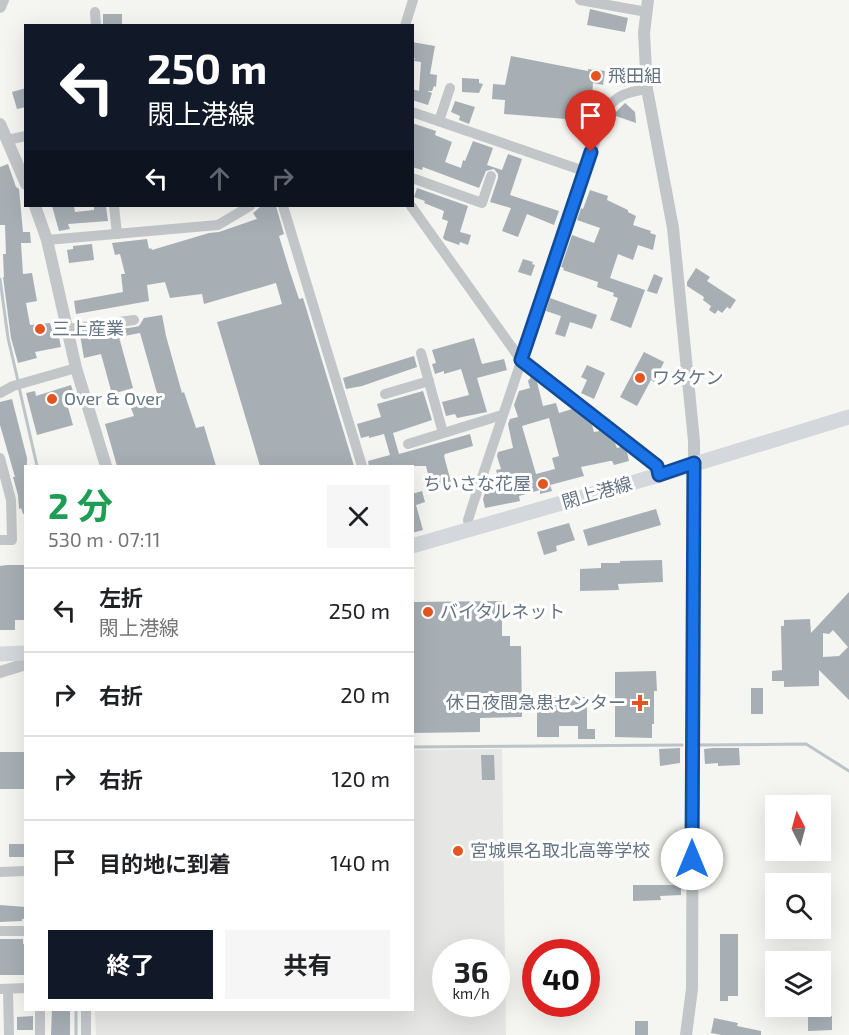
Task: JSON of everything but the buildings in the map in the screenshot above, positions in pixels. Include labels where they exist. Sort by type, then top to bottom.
[{"type":"main road","name":"閖上港線","points":[[414,545],[659,475],[849,417]]},
{"type":"main road","points":[[0,654],[24,653]]},
{"type":"street","points":[[0,7],[3,0]]},
{"type":"street","points":[[406,24],[413,0]]},
{"type":"street","points":[[580,0],[648,6],[644,33],[647,89],[673,228],[694,441],[692,989],[686,1035]]},
{"type":"street","points":[[95,12],[96,24]]},
{"type":"street","points":[[438,121],[450,88]]},
{"type":"street","points":[[470,530],[468,520],[605,113],[613,101],[626,93],[647,89]]},
{"type":"street","points":[[414,113],[584,171]]},
{"type":"street","points":[[0,124],[24,179]]},
{"type":"street","points":[[7,140],[24,136]]},
{"type":"street","points":[[414,179],[482,203],[491,176]]},
{"type":"street","points":[[35,207],[47,240],[76,368],[106,465]]},
{"type":"street","points":[[114,207],[117,234]]},
{"type":"street","points":[[47,240],[218,225],[248,207]]},
{"type":"street","points":[[283,207],[362,465]]},
{"type":"street","points":[[412,207],[521,360],[657,466],[659,475]]},
{"type":"street","points":[[68,329],[134,320]]},
{"type":"street","points":[[421,353],[443,433]]},
{"type":"street","points":[[0,393],[18,385],[76,368]]},
{"type":"street","points":[[385,394],[429,381]]},
{"type":"street","points":[[408,444],[502,415]]},
{"type":"street","points":[[0,458],[2,478],[11,500],[12,540],[0,540]]},
{"type":"street","points":[[0,672],[24,665]]},
{"type":"street","points":[[0,872],[24,871]]},
{"type":"street","points":[[0,931],[24,931]]},
{"type":"street","points":[[9,1035],[4,989],[24,988]]},
{"type":"street","points":[[40,1011],[40,1035]]},
{"type":"street","points":[[86,1011],[86,1035]]},
{"type":"shaded area","name":"宮城県名取北高等学校","points":[[502,749],[505,939],[432,939],[432,1017],[506,1017],[506,1035],[96,1035],[95,1011],[414,1011],[414,750]]},
{"type":"waterway","points":[[0,279],[8,338],[18,381]]},
{"type":"waterway","points":[[19,387],[37,465]]},
{"type":"waterway","points":[[699,745],[806,744],[849,771]]},
{"type":"waterway","points":[[414,747],[682,745]]},
{"type":"waterway","points":[[76,1011],[76,1035]]},
{"type":"place","name":"飛田組","points":[[596,76]]},
{"type":"place","name":"三上産業","points":[[40,329]]},
{"type":"place","name":"ワタケン","points":[[640,378]]},
{"type":"place","name":"Over & Over","points":[[52,399]]},
{"type":"place","name":"ちいさな花屋","points":[[543,484]]},
{"type":"place","name":"バイタルネット","points":[[428,612]]},
{"type":"place","name":"休日夜間急患センター","points":[[640,703]]},
{"type":"place","name":"宮城県名取北高等学校","points":[[458,851]]},
{"type":"route","points":[[591,152],[521,360],[657,466],[659,475],[694,463],[692,859]]}]
